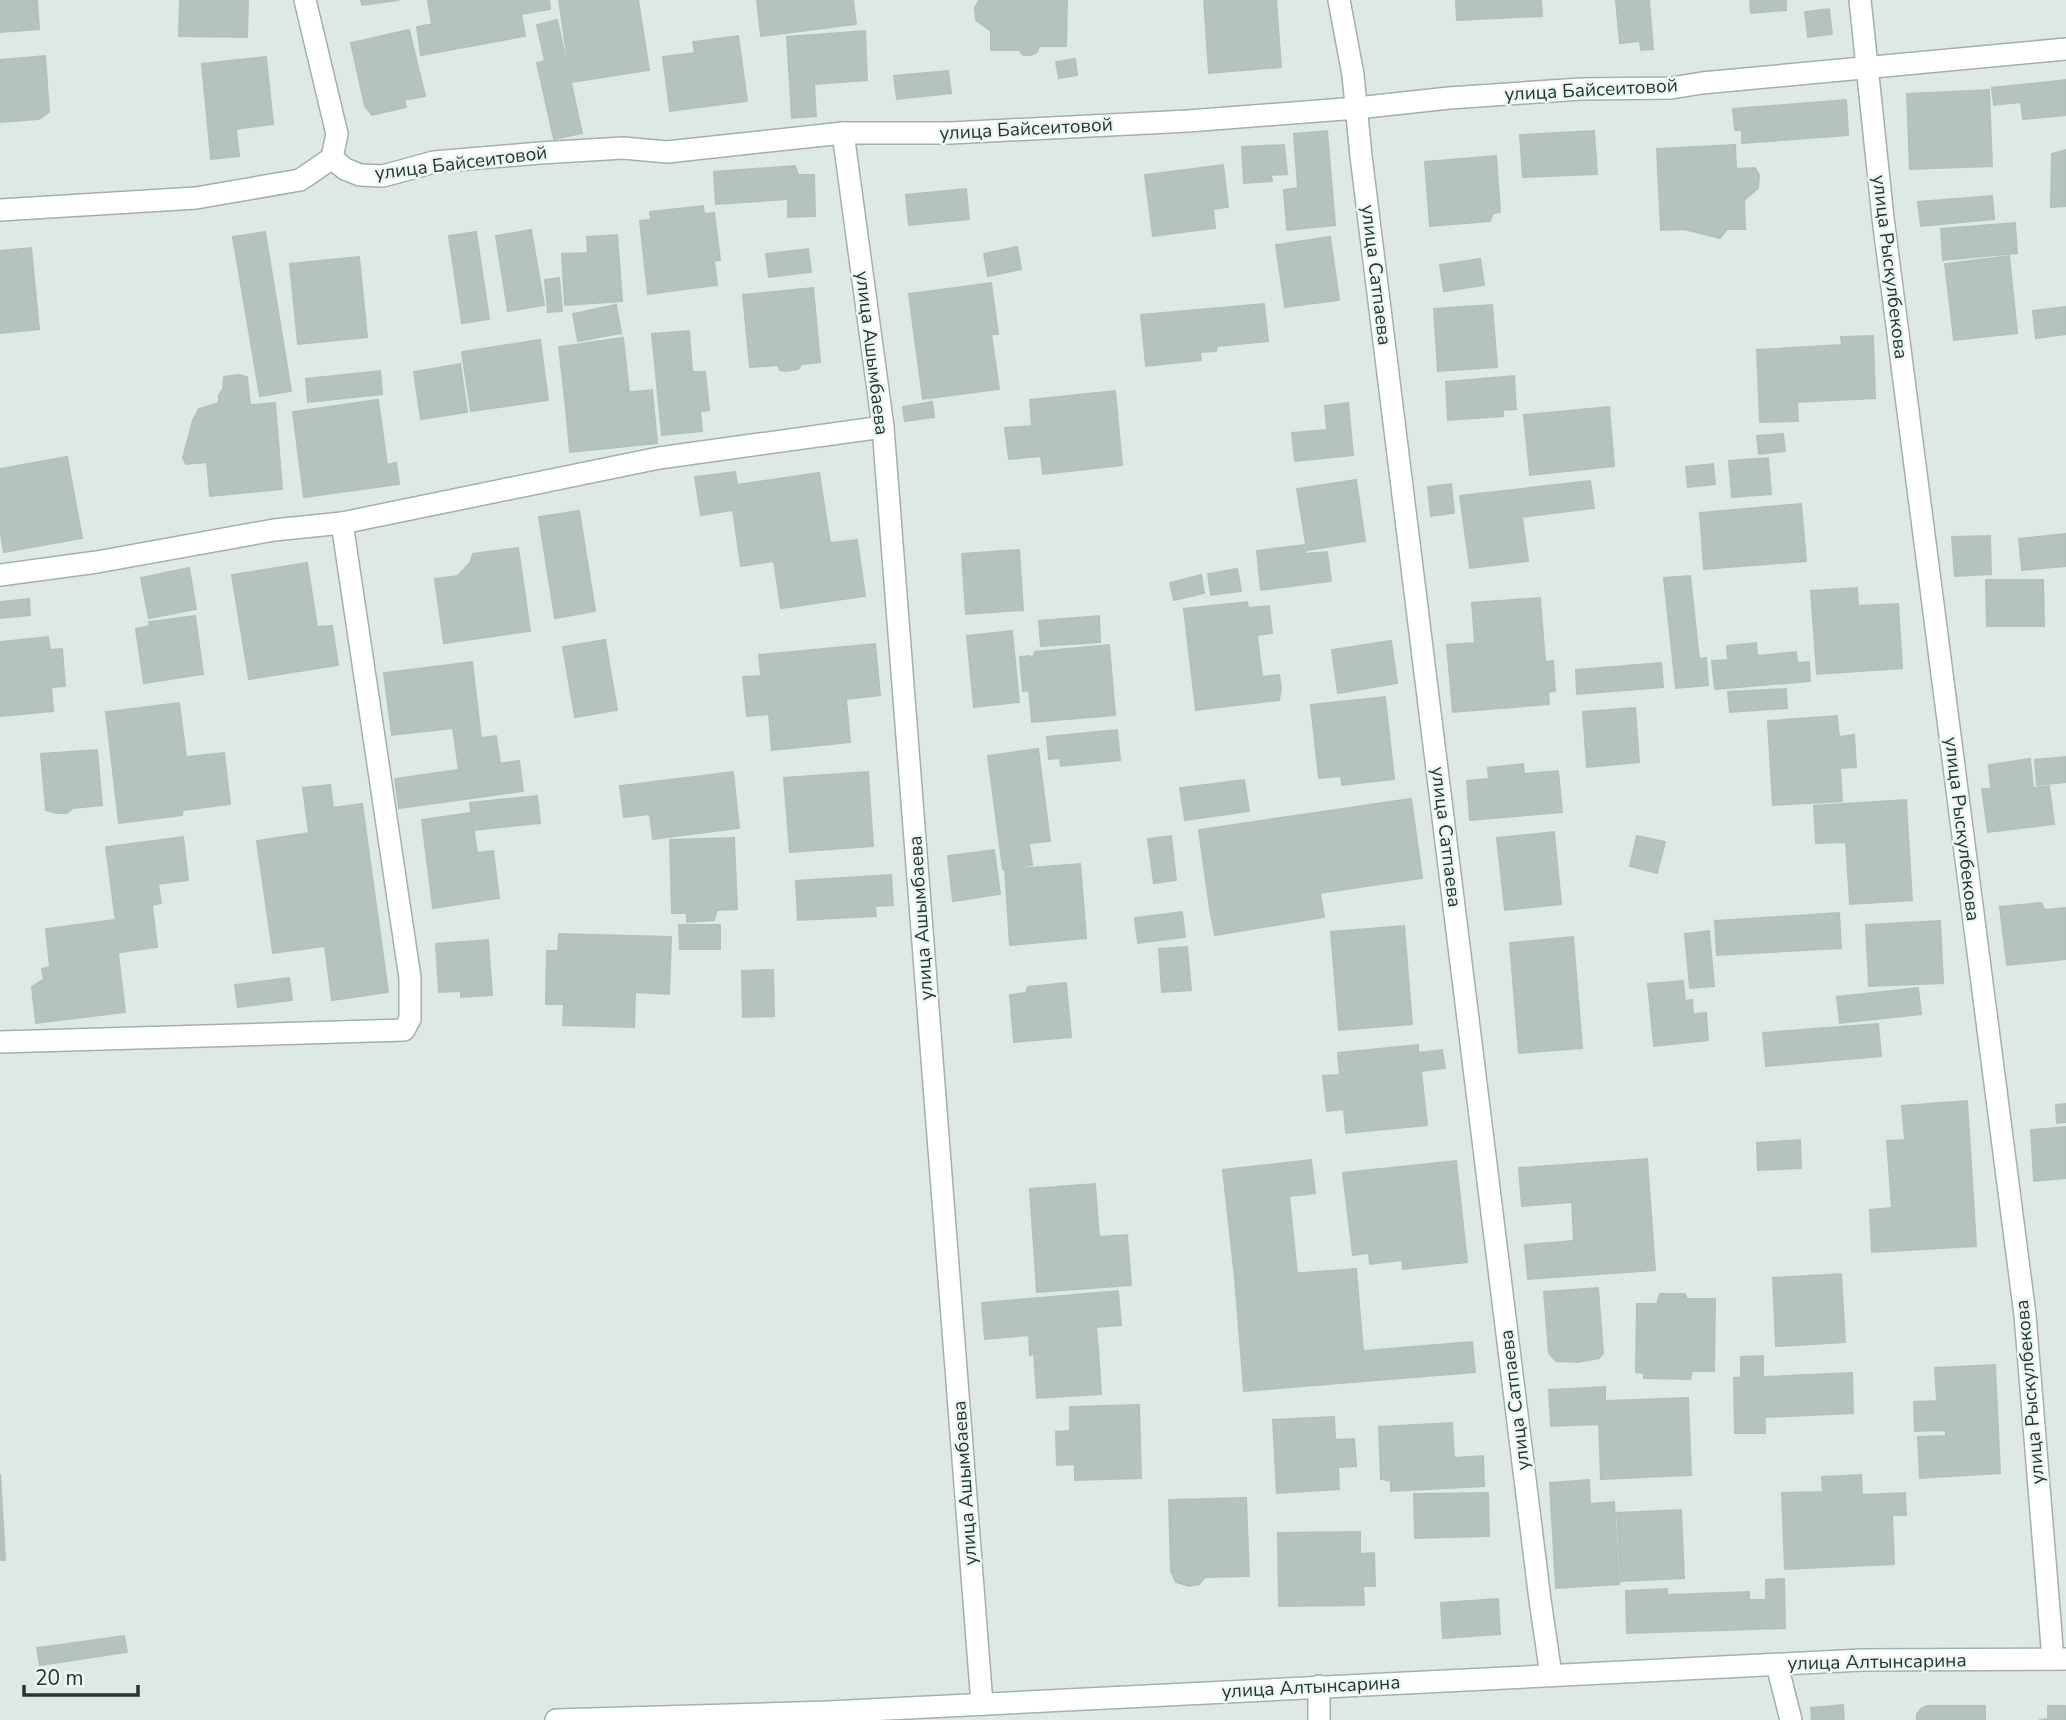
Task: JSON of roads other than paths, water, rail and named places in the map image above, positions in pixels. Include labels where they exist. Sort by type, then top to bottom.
[{"type":"street","points":[[0,210],[196,198],[300,180],[332,158],[337,134],[305,0]]},
{"type":"street","name":"улица Сатпаева","points":[[1339,0],[1357,108],[1550,1675]]},
{"type":"street","name":"улица Рыскулбекова","points":[[1860,0],[1883,218],[2025,1315],[2059,1659]]},
{"type":"street","name":"улица Байсеитовой","points":[[332,158],[345,169],[360,175],[383,176],[434,162],[540,153],[623,148],[667,152],[843,133],[951,133],[1188,121],[1449,98],[1581,89],[1671,88],[2066,49]]},
{"type":"street","name":"улица Ашымбаева","points":[[843,133],[883,427],[969,1710]]},
{"type":"street","points":[[0,575],[97,562],[274,530],[342,523],[659,458],[883,427]]},
{"type":"street","points":[[0,1042],[404,1030],[410,1019],[410,978],[342,523]]},
{"type":"street","name":"улица Алтынсарина","points":[[556,1720],[969,1710],[1319,1686],[1863,1660],[2059,1659]]},
{"type":"street","points":[[1777,1665],[1791,1720]]},
{"type":"street","points":[[1319,1686],[1319,1720]]}]
